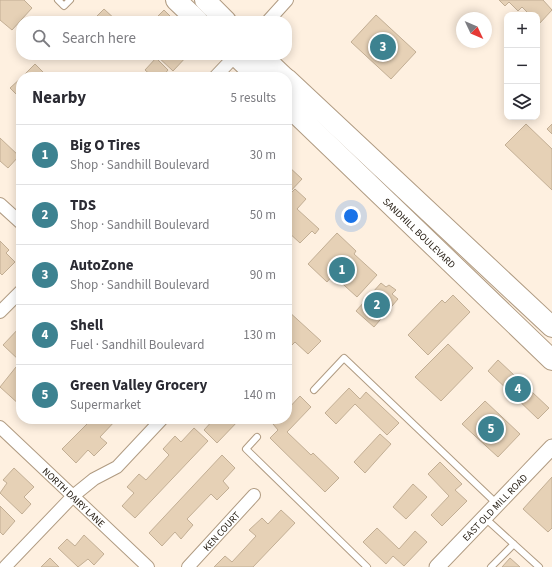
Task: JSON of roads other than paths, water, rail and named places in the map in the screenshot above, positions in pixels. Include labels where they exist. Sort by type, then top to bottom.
[{"type":"main road","points":[[176,0],[193,16]]},
{"type":"main road","points":[[205,0],[221,16]]},
{"type":"main road","points":[[240,60],[253,72]]},
{"type":"main road","points":[[266,60],[279,72]]},
{"type":"main road","points":[[292,84],[551,324]]},
{"type":"main road","name":"SANDHILL BOULEVARD","points":[[292,110],[552,360]]},
{"type":"main road","points":[[371,186],[388,183],[441,232],[458,239]]},
{"type":"street","points":[[273,16],[288,0]]},
{"type":"street","points":[[220,72],[230,60]]},
{"type":"street","points":[[0,204],[16,218]]},
{"type":"street","points":[[0,312],[16,296]]},
{"type":"street","points":[[5,567],[73,496],[94,479],[117,467],[157,424]]},
{"type":"street","name":"NORTH DAIRY LANE","points":[[0,427],[148,567]]},
{"type":"street","name":"EAST OLD MILL ROAD","points":[[437,567],[552,447]]},
{"type":"street","name":"KEN COURT","points":[[188,567],[254,495]]},
{"type":"lane","points":[[58,0],[64,6],[70,0]]},
{"type":"lane","points":[[314,390],[344,358],[497,504]]},
{"type":"lane","points":[[257,437],[246,449],[368,567]]},
{"type":"lane","points":[[485,517],[539,567]]},
{"type":"lane","points":[[491,567],[514,544]]},
{"type":"place","name":"AutoZone","points":[[383,47]]},
{"type":"place","name":"Big O Tires","points":[[342,270]]},
{"type":"place","name":"TDS","points":[[377,305]]},
{"type":"place","name":"Shell","points":[[518,389]]},
{"type":"place","name":"Green Valley Grocery","points":[[491,429]]}]
